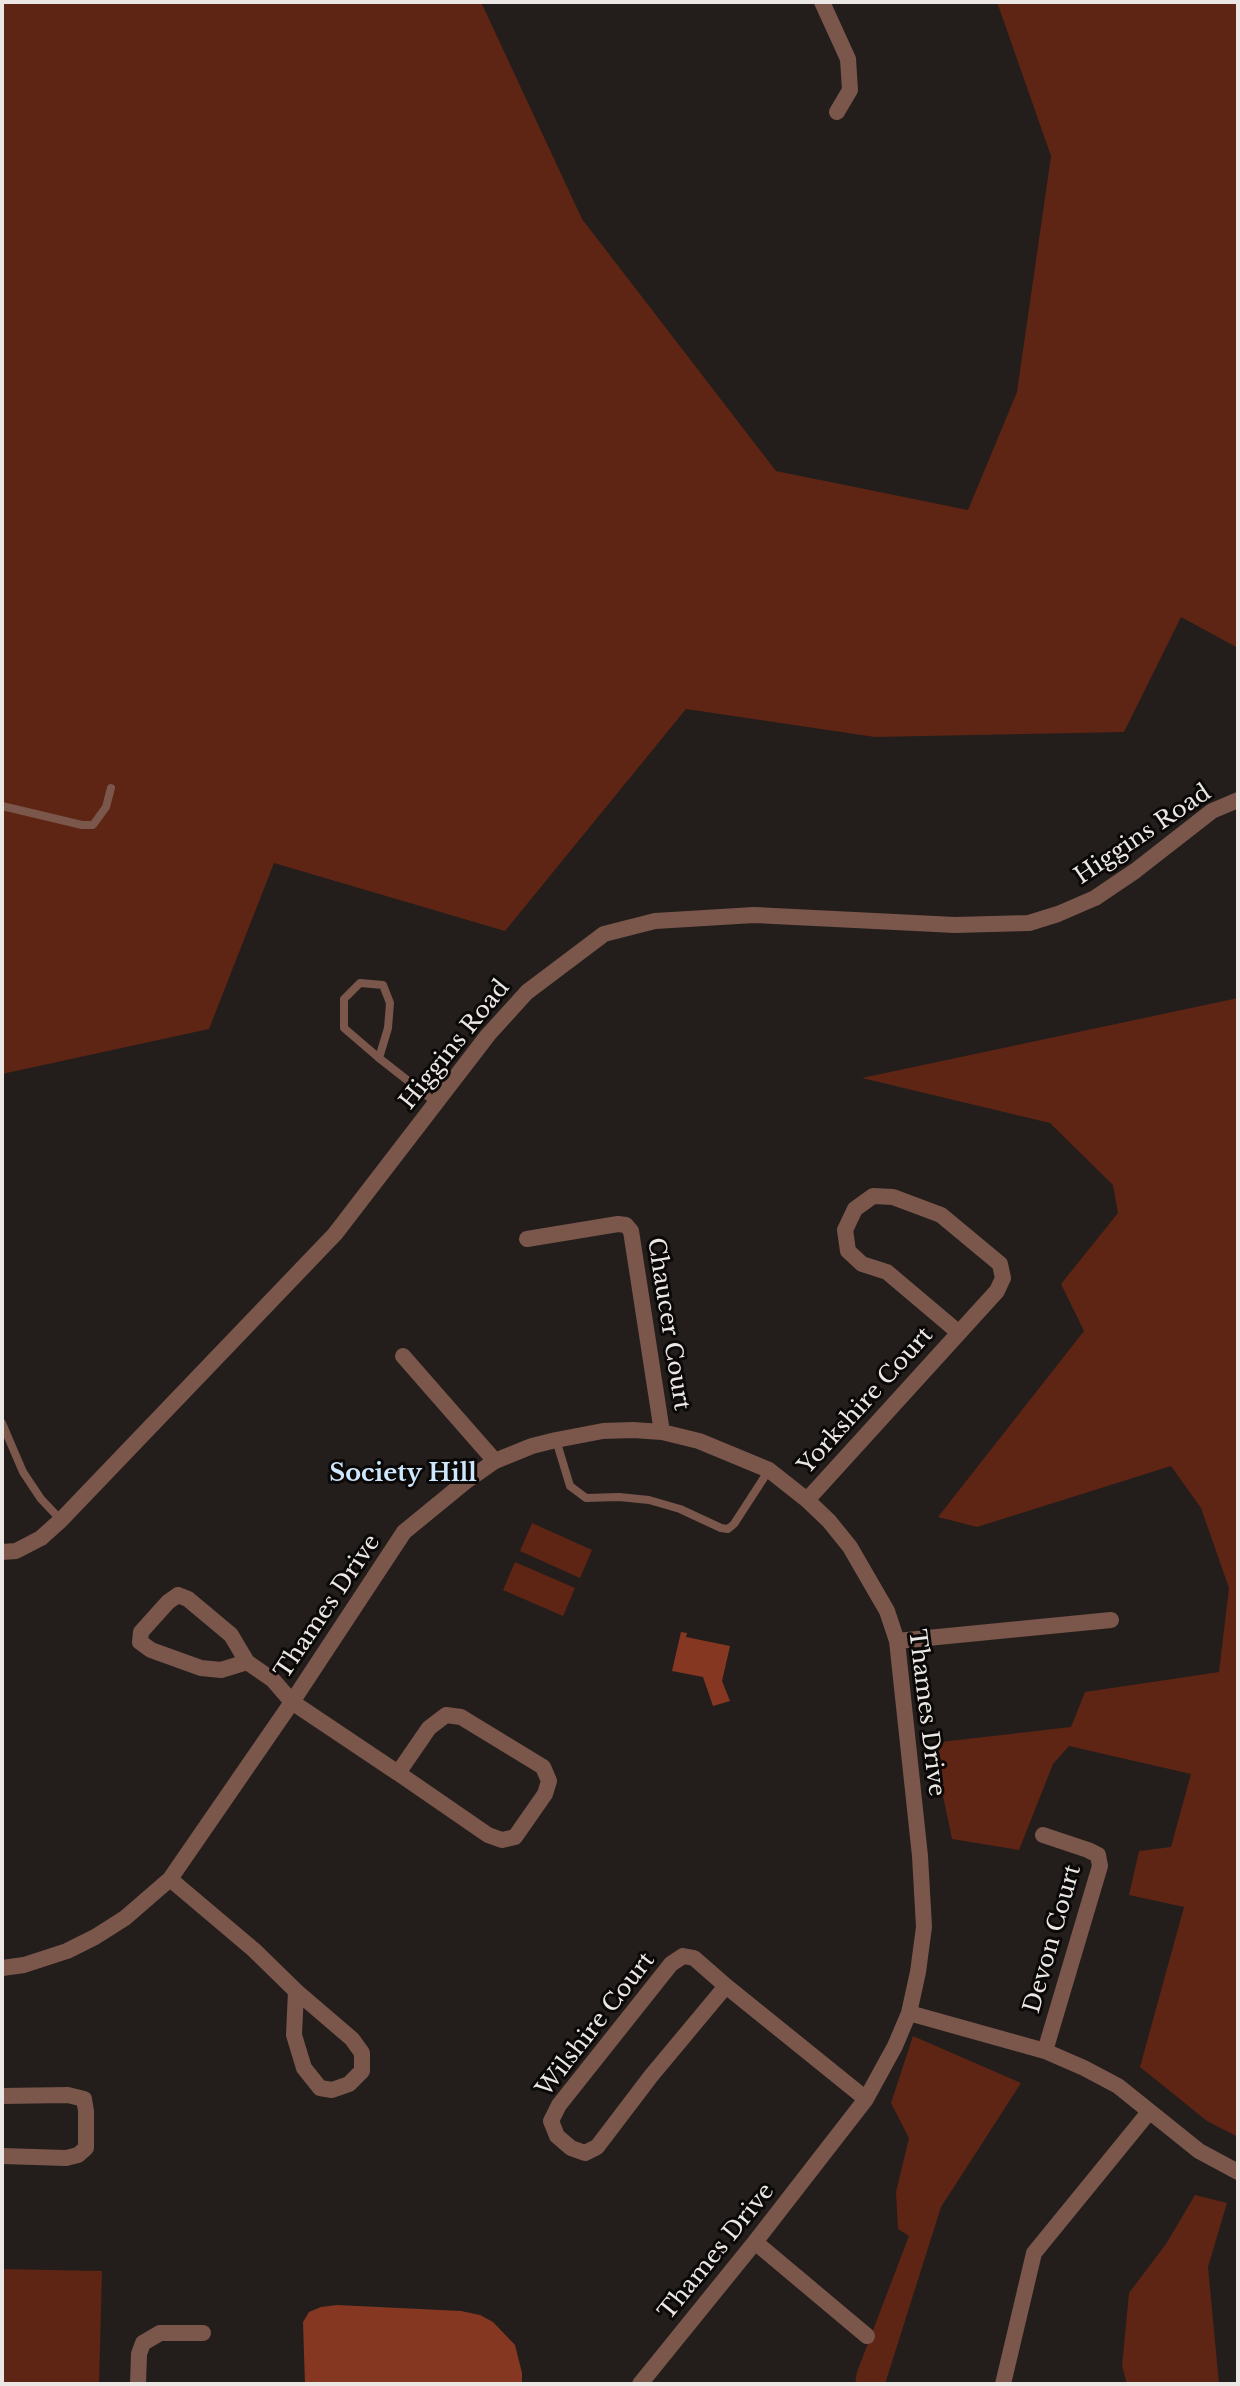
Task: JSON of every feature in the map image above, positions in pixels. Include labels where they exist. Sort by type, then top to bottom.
[{"type":"street","points":[[822,2],[848,59],[850,90],[837,111]]},
{"type":"street","name":"Higgins Road","points":[[2,1552],[16,1551],[41,1538],[61,1520],[335,1234],[488,1035],[527,992],[604,934],[655,921],[754,915],[955,925],[1029,923],[1058,915],[1096,898],[1212,811],[1238,800]]},
{"type":"street","name":"Yorkshire Court","points":[[807,1500],[997,1291],[1003,1279],[1000,1264],[941,1215],[893,1197],[873,1196],[855,1209],[845,1230],[848,1251],[862,1264],[887,1272],[958,1332]]},
{"type":"street","name":"Chaucer Court","points":[[527,1239],[618,1224],[626,1225],[631,1231],[662,1433]]},
{"type":"street","points":[[403,1356],[495,1461]]},
{"type":"street","name":"Thames Drive","points":[[2,1968],[24,1965],[67,1951],[96,1937],[125,1918],[170,1879],[292,1702],[404,1532],[495,1461],[531,1446],[603,1431],[662,1433],[721,1448],[769,1470],[807,1500],[850,1547],[887,1611],[897,1641],[920,1856],[924,1927],[918,1972],[909,2013],[895,2046],[866,2099],[640,2384]]},
{"type":"street","points":[[247,1662],[221,1670],[201,1668],[152,1650],[140,1642],[141,1632],[168,1602],[178,1595],[188,1598],[231,1635],[247,1662],[273,1680],[292,1702],[488,1835],[502,1840],[515,1837],[545,1794],[550,1781],[542,1768],[461,1717],[446,1715],[429,1728],[398,1773]]},
{"type":"street","points":[[897,1641],[1111,1620]]},
{"type":"street","name":"Devon Court","points":[[1043,1835],[1098,1855],[1100,1866],[1045,2051]]},
{"type":"street","points":[[170,1879],[254,1950],[296,1991],[352,2039],[362,2053],[362,2071],[349,2084],[332,2090],[320,2088],[304,2068],[294,2035],[296,1991]]},
{"type":"street","name":"Wilshire Court","points":[[726,1986],[651,2076],[597,2147],[585,2153],[571,2148],[557,2136],[551,2121],[559,2105],[671,1964],[683,1955],[694,1958],[866,2099]]},
{"type":"street","points":[[909,2013],[1045,2051],[1084,2068],[1118,2086],[1199,2151],[1238,2172]]},
{"type":"street","points":[[2,2096],[68,2095],[83,2099],[86,2111],[86,2148],[78,2155],[66,2158],[2,2156]]},
{"type":"street","points":[[1003,2384],[1034,2253],[1149,2112]]},
{"type":"street","points":[[755,2242],[867,2336]]},
{"type":"street","points":[[138,2384],[142,2343],[160,2333],[203,2333]]},
{"type":"lane","points":[[2,806],[82,825],[93,825],[106,807],[111,789]]},
{"type":"lane","points":[[379,1058],[388,1028],[390,1003],[383,985],[360,983],[345,999],[344,1028],[379,1058],[435,1102]]},
{"type":"lane","points":[[2,1423],[23,1472],[41,1499],[61,1520]]},
{"type":"lane","points":[[556,1440],[570,1486],[586,1498],[649,1500],[680,1509],[728,1529],[769,1470]]},
{"type":"shaded area","points":[[2,2],[481,2],[582,219],[776,471],[968,510],[1017,392],[1051,156],[997,2],[1238,2],[1238,648],[1181,617],[1124,732],[875,737],[686,709],[505,931],[274,863],[209,1029],[2,1074]]},
{"type":"shaded area","points":[[1238,998],[1238,2137],[1207,2121],[1140,2067],[1184,1907],[1129,1895],[1139,1851],[1171,1847],[1191,1774],[1069,1746],[1053,1764],[1019,1850],[952,1839],[932,1743],[1071,1727],[1085,1692],[1219,1672],[1229,1588],[1201,1508],[1171,1466],[977,1527],[938,1517],[1084,1331],[1061,1284],[1118,1213],[1113,1185],[1050,1123],[862,1078]]},
{"type":"shaded area","points":[[532,1523],[592,1550],[580,1578],[520,1551]]},
{"type":"shaded area","points":[[515,1562],[575,1588],[563,1616],[503,1590]]},
{"type":"shaded area","points":[[681,1632],[687,1633],[686,1637],[730,1646],[722,1681],[730,1701],[713,1706],[703,1677],[672,1671]]},
{"type":"shaded area","points":[[913,2036],[1021,2083],[941,2207],[885,2384],[855,2384],[857,2372],[909,2236],[898,2229],[896,2192],[909,2138],[891,2103]]},
{"type":"shaded area","points":[[1195,2195],[1227,2203],[1208,2267],[1219,2384],[1127,2384],[1122,2366],[1129,2293],[1166,2244]]},
{"type":"shaded area","points":[[2,2269],[102,2271],[99,2384],[2,2384]]},
{"type":"shaded area","points":[[337,2305],[461,2311],[480,2315],[493,2322],[515,2345],[522,2384],[305,2384],[303,2322],[309,2312]]},
{"type":"district","name":"Society Hill","points":[[403,1474]]}]
